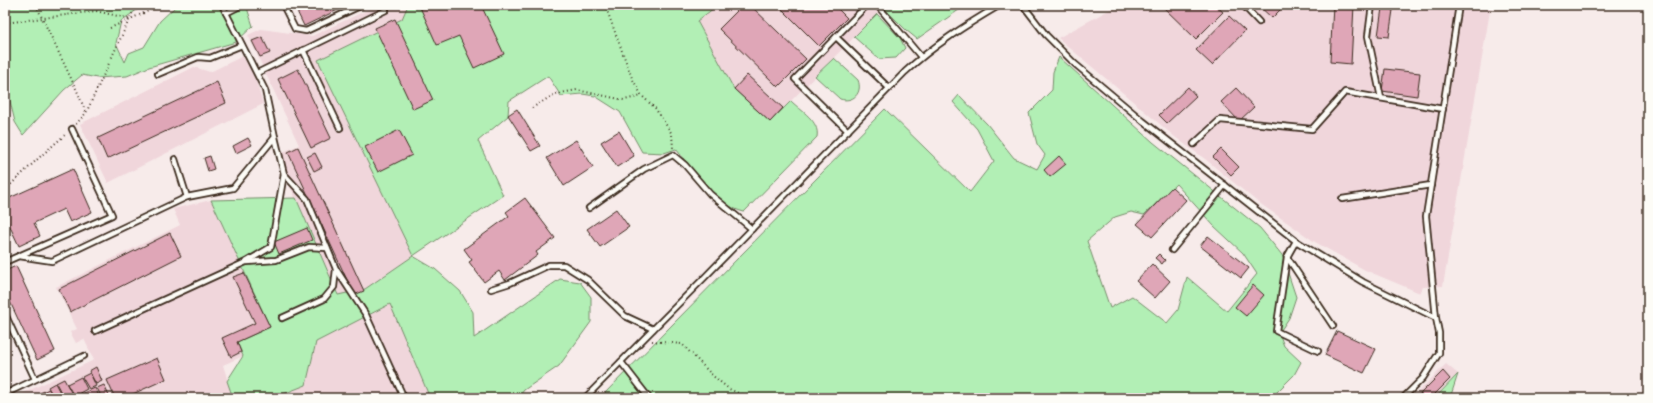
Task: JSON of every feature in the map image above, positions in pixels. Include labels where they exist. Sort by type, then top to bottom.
[{"type":"lane","points":[[95,331],[246,262],[271,247],[284,174],[274,137],[265,90],[222,5]]},
{"type":"lane","points":[[226,13],[242,5]]},
{"type":"lane","points":[[283,5],[295,29],[306,31],[362,5]]},
{"type":"lane","points":[[848,131],[794,79],[867,5]]},
{"type":"lane","points":[[877,5],[921,56]]},
{"type":"lane","points":[[585,398],[752,230],[921,56],[952,34],[1000,5]]},
{"type":"lane","points":[[1023,5],[1046,35],[1075,64],[1143,121],[1296,241],[1363,282],[1436,318]]},
{"type":"lane","points":[[1243,5],[1259,22]]},
{"type":"lane","points":[[1372,5],[1368,36],[1380,98]]},
{"type":"lane","points":[[1403,398],[1423,378],[1439,353],[1440,333],[1436,318],[1426,216],[1459,5]]},
{"type":"lane","points":[[257,73],[386,10]]},
{"type":"lane","points":[[836,37],[889,88]]},
{"type":"lane","points":[[158,74],[198,57],[210,58],[242,45]]},
{"type":"lane","points":[[303,50],[340,128]]},
{"type":"lane","points":[[1194,144],[1220,120],[1312,129],[1345,92],[1443,109]]},
{"type":"lane","points":[[5,262],[112,215],[72,129]]},
{"type":"lane","points":[[19,256],[52,261],[187,197],[233,188],[274,137]]},
{"type":"lane","points":[[589,208],[644,170],[673,155],[685,165],[710,194],[752,230]]},
{"type":"lane","points":[[175,159],[187,197]]},
{"type":"lane","points":[[284,174],[307,198],[336,269],[366,315],[404,398]]},
{"type":"lane","points":[[1172,250],[1225,185]]},
{"type":"lane","points":[[1342,199],[1431,185]]},
{"type":"lane","points":[[1296,241],[1287,256],[1276,331],[1318,351]]},
{"type":"lane","points":[[246,262],[276,260],[309,247],[327,248]]},
{"type":"lane","points":[[1287,256],[1333,326]]},
{"type":"lane","points":[[491,289],[510,283],[549,265],[564,265],[588,280],[625,316],[653,329]]},
{"type":"lane","points":[[282,318],[324,299],[334,287],[336,269]]},
{"type":"lane","points":[[5,314],[35,379]]},
{"type":"lane","points":[[5,394],[84,356]]},
{"type":"lane","points":[[621,362],[649,398]]},
{"type":"path","points":[[36,5],[86,113]]},
{"type":"path","points":[[5,190],[72,129],[86,113],[131,19],[136,5]]},
{"type":"path","points":[[110,28],[162,5]]},
{"type":"path","points":[[604,5],[632,78],[642,96],[655,108],[672,134],[673,155]]},
{"type":"path","points":[[5,22],[96,11],[131,19]]},
{"type":"path","points":[[532,108],[555,94],[577,90],[624,100],[642,96]]},
{"type":"path","points":[[643,340],[682,344],[713,376],[729,389],[755,398]]},
{"type":"shaded area","points":[[378,5],[416,5],[503,195],[365,289],[341,300],[276,155],[299,145],[248,35],[261,29],[312,36]]},
{"type":"shaded area","points":[[688,5],[886,5],[770,122],[734,89]]},
{"type":"shaded area","points":[[1118,5],[1491,5],[1443,286],[1423,287],[1420,293],[1365,270],[1315,242],[1255,200],[1205,159],[1175,137],[1058,38]]},
{"type":"shaded area","points":[[243,56],[256,81],[263,104],[108,183],[80,124],[194,67],[210,72]]},
{"type":"shaded area","points":[[211,200],[270,327],[237,342],[243,356],[223,365],[233,398],[13,398],[94,360],[84,339],[76,343],[70,332],[77,329],[56,287],[180,225],[173,209]]},
{"type":"shaded area","points":[[391,304],[430,398],[273,398],[306,385],[316,342]]},
{"type":"shaded area","points":[[1446,364],[1458,374],[1435,398],[1412,398]]},
{"type":"green space","points":[[5,5],[144,5],[121,21],[116,43],[125,62],[129,53],[144,47],[160,21],[175,7],[183,5],[248,5],[248,11],[253,26],[236,42],[149,67],[127,76],[97,78],[82,75],[64,90],[23,135],[15,122],[9,97],[5,99]]},
{"type":"green space","points":[[408,5],[718,5],[697,21],[734,89],[770,122],[791,101],[813,121],[816,126],[817,137],[744,212],[724,203],[715,195],[698,177],[676,149],[664,153],[642,152],[620,112],[595,96],[582,94],[561,96],[548,76],[509,101],[508,116],[478,141],[503,195],[413,256],[318,60],[402,19]]},
{"type":"green space","points":[[886,5],[966,5],[917,39],[883,7]]},
{"type":"green space","points":[[877,14],[900,38],[905,48],[896,58],[879,59],[854,37]]},
{"type":"green space","points":[[1059,57],[1153,142],[1260,228],[1282,255],[1296,297],[1289,318],[1279,333],[1284,346],[1301,362],[1294,375],[1275,394],[1278,398],[600,398],[885,109],[970,192],[994,161],[977,129],[953,102],[959,95],[987,124],[1014,158],[1037,169],[1045,155],[1037,144],[1029,113],[1052,90],[1053,72]],"holes":[[[1176,184],[1214,226],[1243,253],[1257,274],[1227,311],[1187,277],[1178,310],[1167,323],[1132,296],[1110,308],[1087,241],[1115,217],[1131,212],[1144,215]]]},
{"type":"green space","points":[[834,58],[858,80],[858,93],[849,100],[840,99],[815,76]]},
{"type":"green space","points":[[296,198],[338,295],[365,289],[413,256],[435,269],[460,291],[473,312],[474,338],[560,279],[580,282],[591,297],[591,322],[559,366],[524,390],[518,398],[430,398],[390,304],[316,342],[306,385],[273,398],[233,398],[227,381],[243,356],[237,342],[270,327],[211,200]]},
{"type":"green space","points":[[1458,374],[1450,398],[1435,398]]},
{"type":"building","points":[[294,5],[348,5],[304,26]]},
{"type":"building","points":[[419,5],[481,5],[504,54],[474,68],[459,36],[437,45]]},
{"type":"building","points":[[743,5],[750,5],[806,59],[778,87],[719,29]]},
{"type":"building","points":[[778,5],[834,5],[847,18],[819,46]]},
{"type":"building","points":[[1161,5],[1215,5],[1223,12],[1196,39]]},
{"type":"building","points":[[1258,5],[1285,5],[1272,18]]},
{"type":"building","points":[[1333,5],[1354,5],[1351,64],[1330,62]]},
{"type":"building","points":[[1382,8],[1393,10],[1389,37],[1378,36]]},
{"type":"building","points":[[1229,16],[1245,31],[1212,65],[1196,50]]},
{"type":"building","points":[[395,19],[433,100],[413,109],[375,28]]},
{"type":"building","points":[[262,37],[270,53],[260,57],[252,41]]},
{"type":"building","points":[[298,69],[331,138],[311,148],[278,79]]},
{"type":"building","points":[[1385,69],[1420,73],[1417,96],[1382,91]]},
{"type":"building","points":[[747,75],[783,108],[770,122],[734,89]]},
{"type":"building","points":[[217,82],[226,103],[107,159],[98,138]]},
{"type":"building","points":[[1188,87],[1196,96],[1167,123],[1159,115]]},
{"type":"building","points":[[1236,88],[1254,107],[1239,121],[1221,102]]},
{"type":"building","points":[[517,109],[540,146],[531,151],[508,115]]},
{"type":"building","points":[[399,130],[412,155],[378,172],[365,147]]},
{"type":"building","points":[[619,131],[634,156],[617,167],[601,142]]},
{"type":"building","points":[[248,138],[252,145],[236,153],[233,146]]},
{"type":"building","points":[[576,140],[593,167],[564,186],[547,158]]},
{"type":"building","points":[[298,147],[364,291],[354,295],[288,152]]},
{"type":"building","points":[[1221,149],[1239,167],[1231,175],[1213,157]]},
{"type":"building","points":[[315,153],[322,167],[314,171],[307,157]]},
{"type":"building","points":[[210,156],[214,169],[208,171],[204,158]]},
{"type":"building","points":[[1059,156],[1066,164],[1050,177],[1044,170]]},
{"type":"building","points":[[73,169],[92,212],[70,222],[64,209],[34,223],[40,236],[19,246],[5,216],[5,200]]},
{"type":"building","points":[[1172,187],[1186,200],[1152,237],[1137,224]]},
{"type":"building","points":[[525,198],[555,238],[536,252],[538,255],[505,280],[499,271],[484,282],[469,262],[472,260],[464,249],[509,216],[506,212]]},
{"type":"building","points":[[616,209],[629,227],[600,247],[587,229]]},
{"type":"building","points":[[307,228],[312,240],[279,254],[274,242]]},
{"type":"building","points":[[170,233],[181,256],[70,312],[59,289]]},
{"type":"building","points":[[1208,236],[1249,268],[1241,278],[1200,246]]},
{"type":"building","points":[[1159,254],[1165,260],[1162,264],[1155,258]]},
{"type":"building","points":[[1152,264],[1170,281],[1155,298],[1136,281]]},
{"type":"building","points":[[16,266],[55,351],[37,360],[5,291],[5,271]]},
{"type":"building","points":[[244,273],[270,327],[237,342],[241,352],[231,357],[222,338],[255,323],[233,277]]},
{"type":"building","points":[[1253,285],[1264,295],[1246,316],[1235,307]]},
{"type":"building","points":[[1337,331],[1376,349],[1364,373],[1325,355]]},
{"type":"building","points":[[157,358],[166,379],[124,398],[115,398],[107,380]]},
{"type":"building","points":[[96,367],[102,381],[96,384],[89,371]]},
{"type":"building","points":[[1443,371],[1450,379],[1431,398],[1416,398]]},
{"type":"building","points":[[90,373],[96,386],[89,389],[82,377]]},
{"type":"building","points":[[81,377],[87,389],[74,396],[67,384]]},
{"type":"building","points":[[64,379],[73,396],[70,398],[64,398],[56,383]]},
{"type":"building","points":[[55,383],[63,398],[54,398],[48,387]]},
{"type":"building","points":[[104,385],[110,398],[102,398],[97,388]]},
{"type":"building","points":[[95,388],[100,398],[77,398],[76,396]]},
{"type":"building","points":[[49,389],[53,398],[43,398],[40,393]]}]
